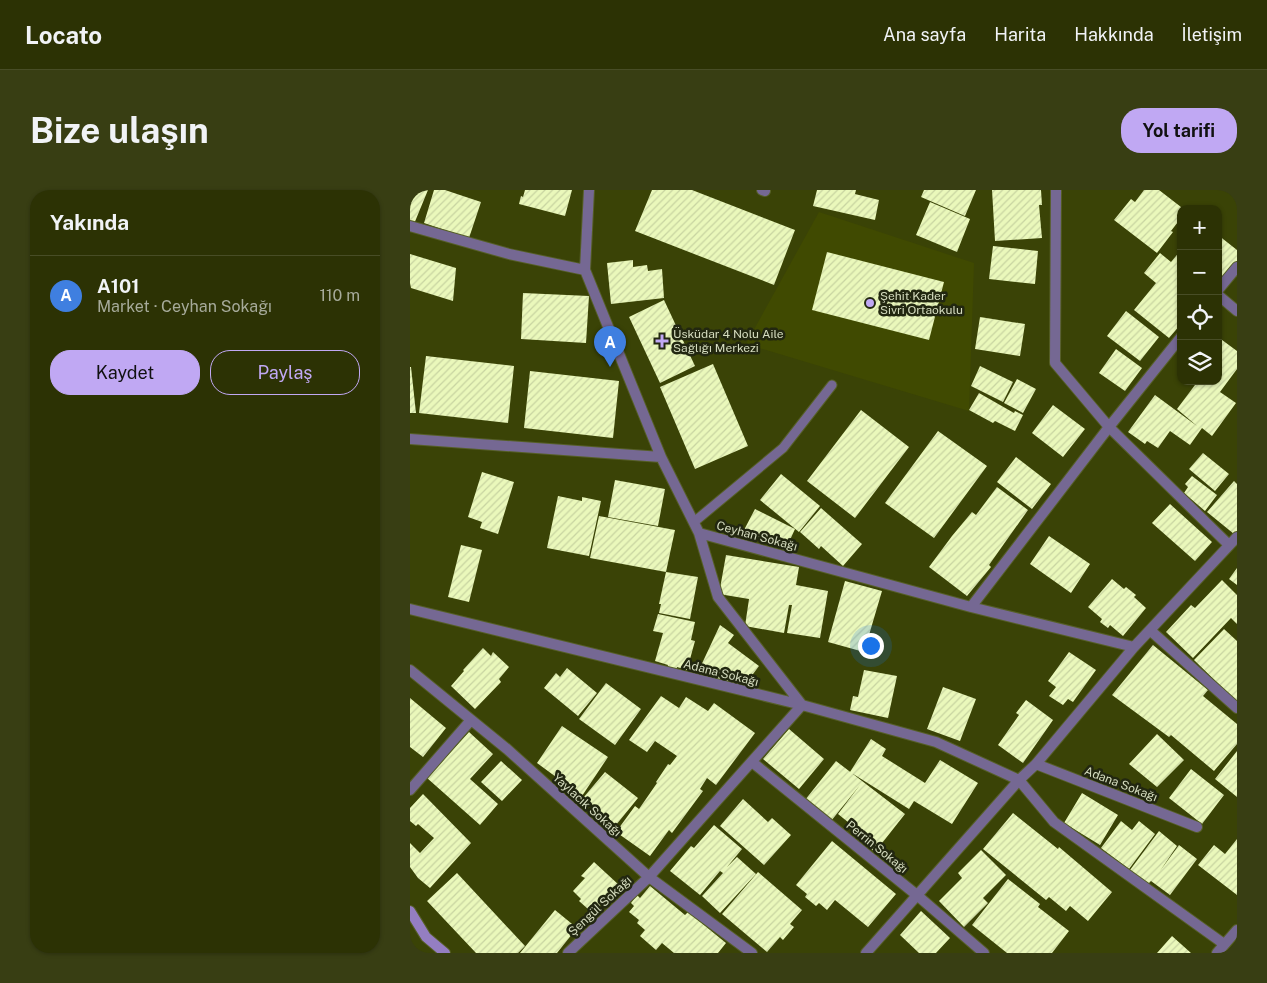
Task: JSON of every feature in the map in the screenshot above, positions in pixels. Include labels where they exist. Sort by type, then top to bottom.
[{"type":"main road","points":[[410,911],[426,936],[445,953]]},
{"type":"street","points":[[410,226],[509,254],[585,270],[589,190]]},
{"type":"street","points":[[1056,190],[1054,363],[1109,427],[1229,545]]},
{"type":"street","points":[[1222,285],[1237,267]]},
{"type":"street","name":"Ceyhan Sokağı","points":[[585,270],[660,458],[699,533],[971,607],[1134,647]]},
{"type":"street","points":[[1222,299],[1237,311]]},
{"type":"street","points":[[971,607],[1109,427],[1179,340]]},
{"type":"street","points":[[410,439],[660,458]]},
{"type":"street","points":[[699,533],[718,597],[802,705]]},
{"type":"street","points":[[866,953],[1019,780],[1036,764],[1134,647],[1237,537]]},
{"type":"street","name":"Adana Sokağı","points":[[410,609],[802,705],[936,742],[1019,780]]},
{"type":"street","points":[[1151,631],[1237,708]]},
{"type":"street","name":"Yaylacık Sokağı","points":[[410,670],[507,749],[650,877],[752,953]]},
{"type":"street","name":"Şengül Sokağı","points":[[568,953],[650,877],[802,705]]},
{"type":"street","points":[[410,790],[471,720]]},
{"type":"street","name":"Perrin Sokağı","points":[[752,762],[918,896],[984,953]]},
{"type":"street","name":"Adana Sokağı","points":[[1036,764],[1197,827]]},
{"type":"street","points":[[1019,780],[1054,822],[1224,944]]},
{"type":"street","points":[[1217,953],[1237,930]]},
{"type":"lane","points":[[694,522],[782,448],[832,385]]},
{"type":"shaded area","name":"Şehit Kader Sivri Ortaokulu","points":[[819,212],[974,263],[969,411],[746,344]]},
{"type":"building","points":[[410,190],[428,190],[414,224],[410,222]]},
{"type":"building","points":[[434,190],[445,190],[481,202],[469,238],[424,223]]},
{"type":"building","points":[[525,190],[572,190],[565,216],[519,204]]},
{"type":"building","points":[[652,190],[692,190],[795,230],[774,285],[635,231]]},
{"type":"building","points":[[817,190],[856,190],[855,194],[879,200],[875,220],[813,206]]},
{"type":"building","points":[[924,190],[976,190],[965,216],[921,197]]},
{"type":"building","points":[[992,190],[1041,190],[1042,205],[1039,205],[1042,238],[995,241]]},
{"type":"building","points":[[1144,190],[1159,190],[1178,205],[1177,223],[1171,231],[1173,232],[1157,253],[1114,220],[1131,199],[1135,202]]},
{"type":"building","points":[[930,202],[970,219],[957,252],[916,235]]},
{"type":"building","points":[[1222,238],[1237,250],[1237,261],[1222,280]]},
{"type":"building","points":[[993,246],[1038,251],[1035,284],[989,279]]},
{"type":"building","points":[[827,252],[944,282],[929,340],[812,310]]},
{"type":"building","points":[[1160,253],[1171,262],[1177,255],[1177,329],[1169,338],[1134,310],[1156,283],[1144,273]]},
{"type":"building","points":[[410,254],[456,268],[453,301],[411,288]]},
{"type":"building","points":[[633,260],[633,267],[647,265],[648,271],[662,269],[664,298],[611,304],[607,263]]},
{"type":"building","points":[[523,293],[589,296],[586,343],[521,339]]},
{"type":"building","name":"Üsküdar 4 Nolu Aile Sağlığı Merkezi","points":[[664,300],[695,366],[660,383],[629,317]]},
{"type":"building","points":[[1126,311],[1159,337],[1140,361],[1107,336]]},
{"type":"building","points":[[980,317],[1025,324],[1020,356],[975,349]]},
{"type":"building","points":[[1222,340],[1237,351],[1237,369],[1220,392],[1236,403],[1212,436],[1202,428],[1190,445],[1170,431],[1158,448],[1147,441],[1145,444],[1128,432],[1155,395],[1197,426],[1177,409],[1195,385],[1222,385]]},
{"type":"building","points":[[1116,349],[1142,368],[1125,391],[1099,373]]},
{"type":"building","points":[[426,356],[514,366],[508,423],[419,413]]},
{"type":"building","points":[[713,364],[748,446],[695,469],[660,387]]},
{"type":"building","points":[[980,366],[1013,382],[1003,402],[971,386]]},
{"type":"building","points":[[411,367],[416,413],[410,413]]},
{"type":"building","points":[[530,371],[619,381],[613,438],[524,428]]},
{"type":"building","points":[[1017,379],[1036,389],[1023,413],[1004,403]]},
{"type":"building","points":[[979,393],[1014,413],[1015,411],[1023,415],[1015,431],[995,421],[993,423],[969,410]]},
{"type":"building","points":[[1053,405],[1085,429],[1063,457],[1032,433]]},
{"type":"building","points":[[861,410],[909,447],[855,518],[807,481]]},
{"type":"building","points":[[938,431],[987,466],[934,538],[885,503]]},
{"type":"building","points":[[1203,453],[1229,474],[1215,491],[1189,469]]},
{"type":"building","points":[[1016,457],[1051,484],[1032,509],[997,482]]},
{"type":"building","points":[[482,472],[514,482],[498,534],[480,528],[482,522],[468,517]]},
{"type":"building","points":[[781,474],[820,506],[799,532],[760,500]]},
{"type":"building","points":[[1192,476],[1217,495],[1205,511],[1184,493],[1188,487],[1185,484]]},
{"type":"building","points":[[615,480],[665,489],[658,526],[608,517]]},
{"type":"building","points":[[1234,481],[1237,484],[1237,531],[1234,534],[1207,512]]},
{"type":"building","points":[[997,487],[1028,510],[989,565],[991,567],[967,596],[929,567],[972,512],[976,515]]},
{"type":"building","points":[[558,496],[582,501],[582,497],[601,501],[589,556],[547,548]]},
{"type":"building","points":[[1170,504],[1212,542],[1195,561],[1152,523]]},
{"type":"building","points":[[821,508],[862,544],[843,566],[821,546],[819,549],[800,532]]},
{"type":"building","points":[[755,509],[795,529],[785,551],[744,530]]},
{"type":"building","points":[[599,516],[675,530],[666,572],[590,558]]},
{"type":"building","points":[[1049,536],[1090,564],[1071,593],[1030,564]]},
{"type":"building","points":[[461,545],[482,550],[469,602],[448,597]]},
{"type":"building","points":[[726,555],[799,567],[796,585],[828,591],[820,638],[787,633],[792,605],[789,605],[784,633],[745,626],[749,599],[719,594]]},
{"type":"building","points":[[1237,568],[1237,585],[1229,579]]},
{"type":"building","points":[[666,572],[698,577],[690,619],[659,613],[661,604],[659,604]]},
{"type":"building","points":[[1112,579],[1124,589],[1126,587],[1136,595],[1134,597],[1146,608],[1123,636],[1110,625],[1108,628],[1100,622],[1102,619],[1088,607]]},
{"type":"building","points":[[1222,580],[1237,595],[1237,624],[1231,618],[1193,658],[1166,632],[1191,605],[1195,608]]},
{"type":"building","points":[[845,581],[882,591],[864,652],[828,642]]},
{"type":"building","points":[[658,614],[695,622],[691,640],[695,641],[687,670],[677,667],[676,671],[667,668],[668,665],[655,661],[663,633],[653,631]]},
{"type":"building","points":[[720,625],[734,635],[728,643],[759,666],[744,686],[718,681],[698,672]]},
{"type":"building","points":[[1224,629],[1237,641],[1237,702],[1194,660]]},
{"type":"building","points":[[1153,645],[1208,690],[1203,696],[1237,724],[1237,744],[1214,771],[1171,735],[1169,737],[1112,695]]},
{"type":"building","points":[[483,648],[491,656],[493,652],[509,667],[499,679],[501,682],[475,709],[451,686]]},
{"type":"building","points":[[1069,652],[1096,670],[1073,702],[1068,699],[1063,705],[1049,696],[1056,687],[1048,681]]},
{"type":"building","points":[[567,668],[597,693],[578,716],[544,688],[556,673],[560,677]]},
{"type":"building","points":[[864,670],[897,676],[888,718],[850,710],[853,696],[858,697]]},
{"type":"building","points":[[606,683],[641,709],[615,745],[579,719]]},
{"type":"building","points":[[943,687],[976,699],[960,741],[927,729]]},
{"type":"building","points":[[661,696],[679,708],[686,697],[708,711],[714,703],[755,733],[716,785],[707,778],[700,789],[703,791],[672,833],[669,830],[650,856],[616,832],[635,806],[639,809],[668,764],[670,765],[677,756],[655,741],[647,752],[629,740]]},
{"type":"building","points":[[410,698],[446,728],[423,757],[410,747]]},
{"type":"building","points":[[1026,700],[1053,720],[1023,763],[998,745],[1019,715],[1016,713]]},
{"type":"building","points":[[562,726],[608,757],[582,796],[537,763]]},
{"type":"building","points":[[789,729],[824,759],[799,789],[763,759]]},
{"type":"building","points":[[469,732],[493,754],[470,779],[498,804],[480,825],[427,778]]},
{"type":"building","points":[[1157,734],[1184,760],[1157,787],[1129,764]]},
{"type":"building","points":[[871,739],[886,749],[882,756],[925,783],[940,760],[978,783],[952,824],[914,801],[909,809],[850,772]]},
{"type":"building","points":[[1237,751],[1237,797],[1215,779]]},
{"type":"building","points":[[501,761],[522,780],[502,801],[481,782]]},
{"type":"building","points":[[836,761],[905,814],[875,852],[855,836],[859,831],[838,814],[860,785],[831,821],[805,800]]},
{"type":"building","points":[[1191,769],[1224,795],[1202,824],[1169,798]]},
{"type":"building","points":[[605,772],[638,798],[616,825],[583,798]]},
{"type":"building","points":[[1082,793],[1118,815],[1100,845],[1064,823]]},
{"type":"building","points":[[423,794],[471,843],[430,888],[418,878],[410,867],[410,843],[420,853],[434,838],[418,824],[416,826],[410,821],[410,808]]},
{"type":"building","points":[[743,799],[768,822],[772,818],[791,835],[764,865],[720,826]]},
{"type":"building","points":[[1013,813],[1058,849],[1059,847],[1112,892],[1088,921],[1070,906],[1066,911],[1049,897],[1046,900],[983,849]]},
{"type":"building","points":[[1121,821],[1132,830],[1139,821],[1155,834],[1129,869],[1101,848]]},
{"type":"building","points":[[714,825],[742,849],[727,867],[737,857],[756,874],[720,913],[702,896],[723,873],[720,871],[700,895],[670,871],[691,846],[694,848]]},
{"type":"building","points":[[1159,831],[1177,846],[1160,871],[1179,845],[1197,859],[1170,895],[1151,881],[1148,884],[1130,870]]},
{"type":"building","points":[[1237,839],[1237,895],[1198,865],[1214,845],[1225,854]]},
{"type":"building","points":[[832,841],[896,894],[868,927],[835,900],[827,910],[819,903],[816,906],[805,897],[807,894],[796,885]]},
{"type":"building","points":[[981,850],[1006,875],[983,898],[988,903],[964,927],[939,901],[962,878],[958,873]]},
{"type":"building","points":[[594,862],[619,885],[595,911],[590,906],[588,909],[579,901],[581,899],[573,891],[585,878],[581,876]]},
{"type":"building","points":[[758,872],[802,910],[790,924],[794,927],[783,940],[780,937],[767,952],[722,914]]},
{"type":"building","points":[[457,873],[525,946],[518,953],[476,953],[427,901]]},
{"type":"building","points":[[1008,879],[1040,904],[1038,907],[1069,931],[1052,953],[1007,953],[972,925]]},
{"type":"building","points":[[650,886],[685,915],[688,912],[726,943],[718,953],[674,953],[662,943],[656,950],[640,936],[645,930],[637,923],[639,920],[629,912],[634,906],[631,903],[637,895],[640,898]]},
{"type":"building","points":[[555,910],[577,928],[557,953],[520,953]]},
{"type":"building","points":[[921,911],[950,938],[936,953],[919,953],[900,935]]},
{"type":"building","points":[[1172,936],[1191,953],[1157,953]]},
{"type":"place","name":"Şehit Kader Sivri Ortaokulu","points":[[870,303]]},
{"type":"place","name":"Üsküdar 4 Nolu Aile Sağlığı Merkezi","points":[[662,341]]},
{"type":"place","name":"A101","points":[[610,367]]}]
